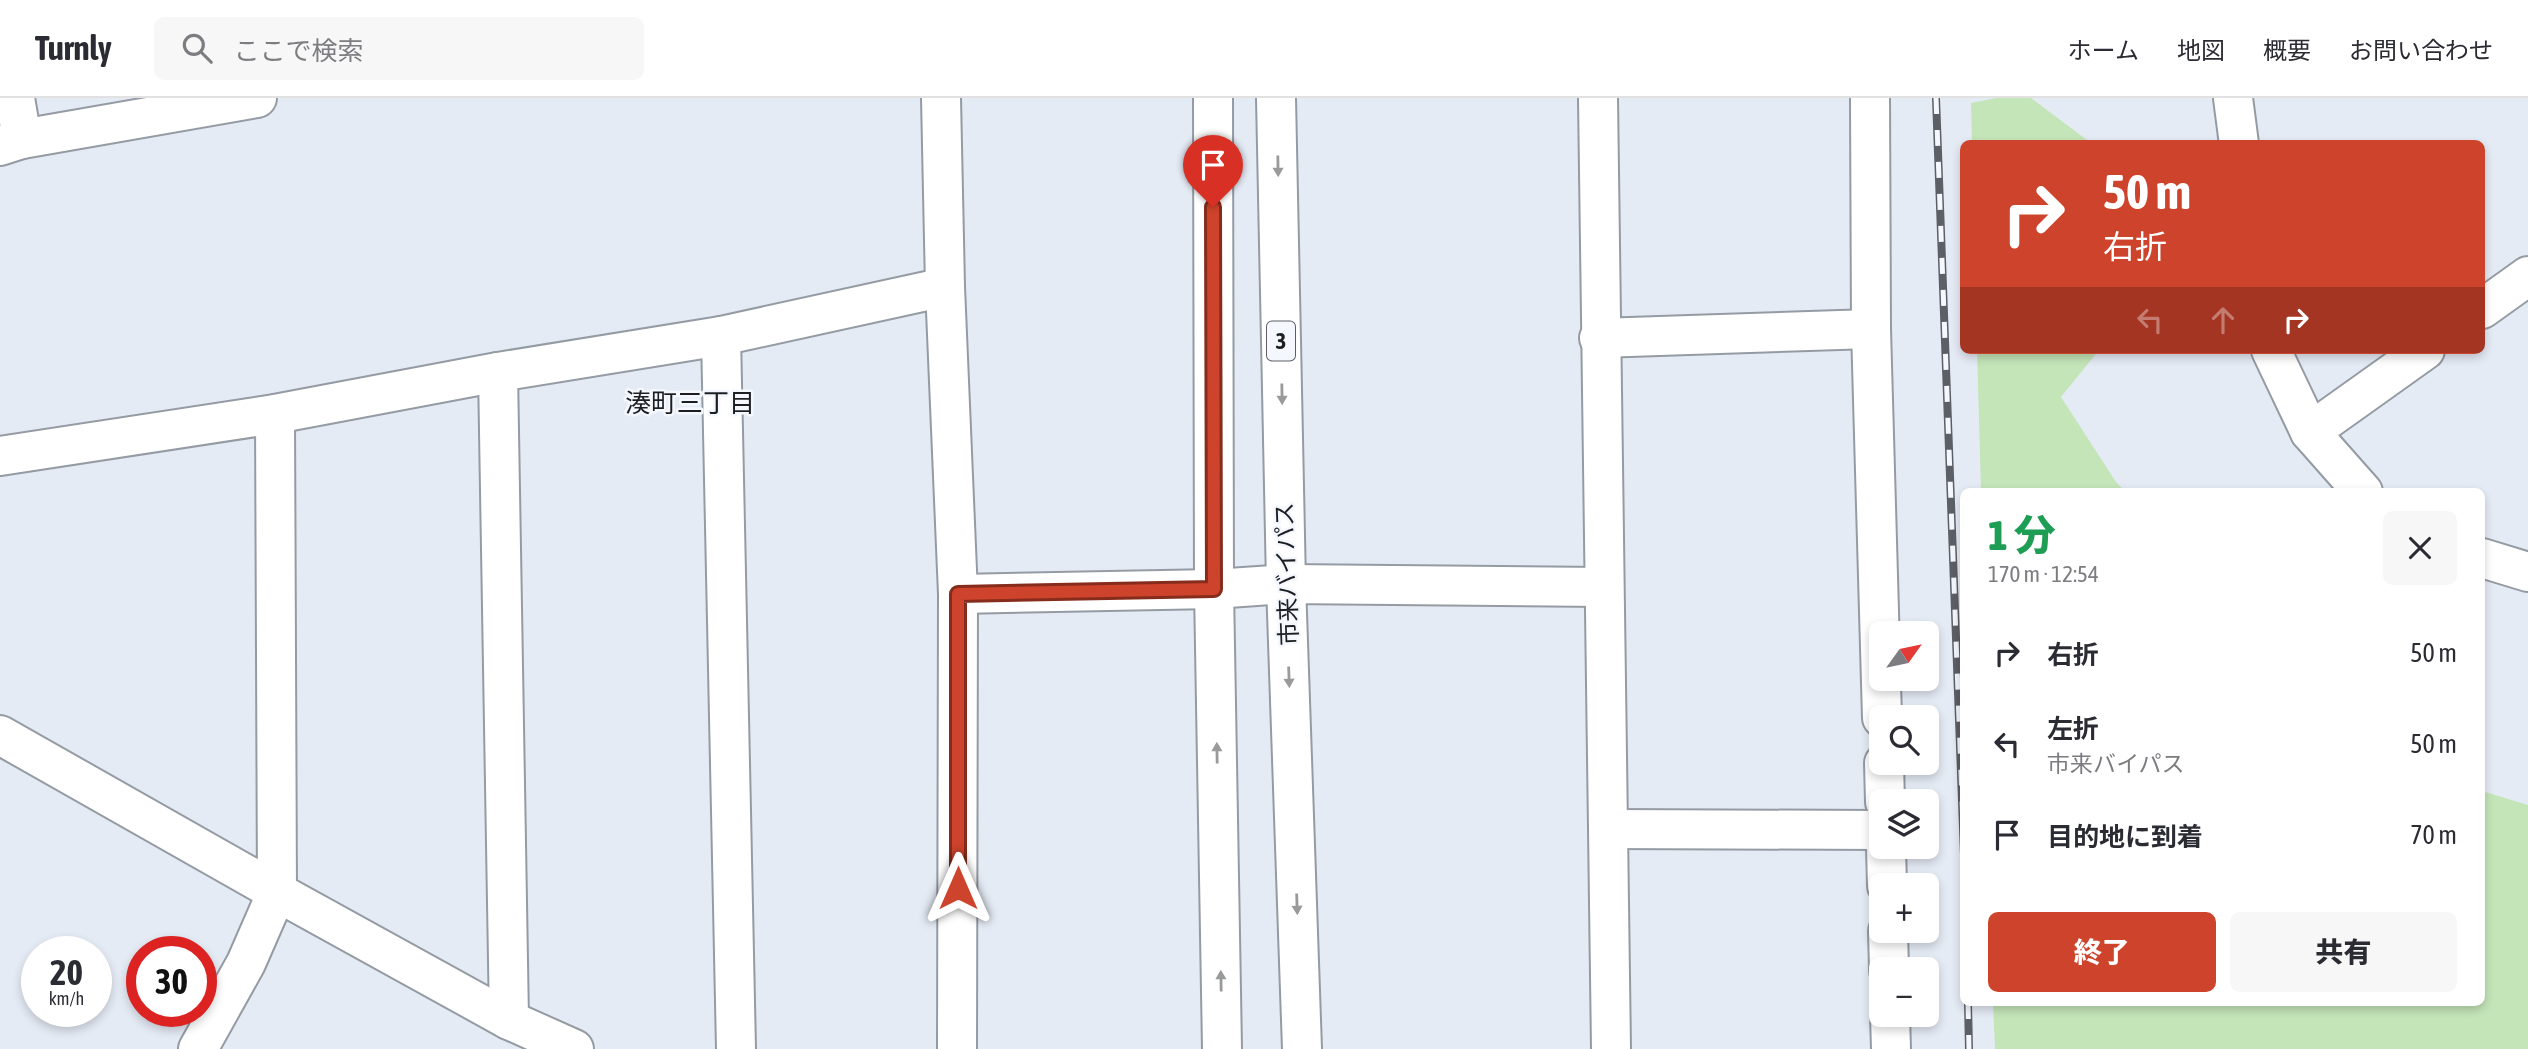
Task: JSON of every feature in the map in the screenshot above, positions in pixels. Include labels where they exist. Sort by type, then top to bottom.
[{"type":"main road","points":[[15,98],[11,143],[257,98]]},
{"type":"main road","points":[[941,98],[945,287],[958,594],[957,1049]]},
{"type":"main road","points":[[1213,98],[1214,589],[1222,1049]]},
{"type":"main road","name":"市来バイパス","points":[[1276,98],[1286,584],[1302,1049]]},
{"type":"main road","points":[[1598,98],[1599,338],[1610,829],[1611,1049]]},
{"type":"main road","points":[[1870,98],[1871,329],[1882,705]]},
{"type":"main road","points":[[2233,98],[2238,140]]},
{"type":"main road","points":[[2485,307],[2528,276]]},
{"type":"main road","points":[[0,456],[275,414],[498,372],[721,336],[945,287]]},
{"type":"main road","points":[[1599,338],[1871,329]]},
{"type":"main road","points":[[721,336],[736,1049]]},
{"type":"main road","points":[[2273,354],[2310,432],[2359,488]]},
{"type":"main road","points":[[2310,432],[2419,354]]},
{"type":"main road","points":[[498,372],[509,1020]]},
{"type":"main road","points":[[198,1049],[246,963],[277,892],[275,414]]},
{"type":"main road","points":[[2485,559],[2528,572]]},
{"type":"main road","points":[[958,594],[1214,589],[1286,584],[1603,587]]},
{"type":"main road","points":[[0,735],[509,1020],[574,1049]]},
{"type":"main road","points":[[1610,829],[1869,830]]},
{"type":"main road","points":[[1891,1027],[1891,1049]]},
{"type":"green space","points":[[1996,98],[2031,98],[2087,140],[1972,140],[1971,103]]},
{"type":"green space","points":[[1977,354],[2096,354],[2061,397],[2122,488],[1981,488]]},
{"type":"green space","points":[[2485,792],[2528,805],[2528,1049],[1995,1049],[1993,1006],[2485,1006]]},
{"type":"railway","points":[[1936,98],[1960,746]]},
{"type":"railway","points":[[1968,1006],[1969,1049]]},
{"type":"district","name":"湊町三丁目","points":[[690,403]]},
{"type":"route","points":[[958,888],[958,594],[1214,589],[1213,207]]}]
